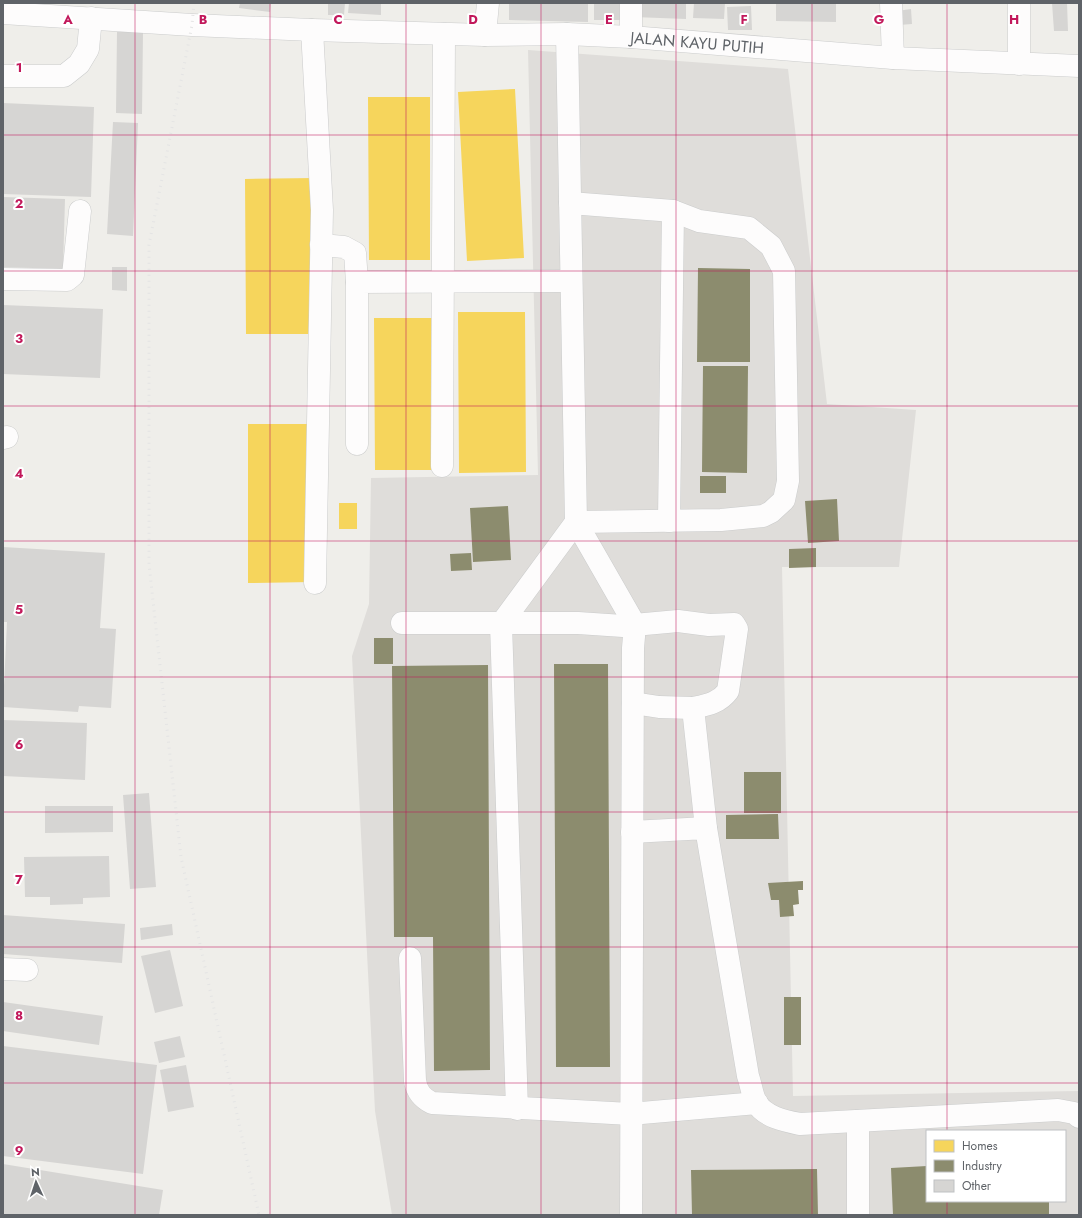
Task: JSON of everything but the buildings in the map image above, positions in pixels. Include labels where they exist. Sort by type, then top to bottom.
[{"type":"street","points":[[485,35],[488,3]]},
{"type":"street","points":[[631,3],[631,37]]},
{"type":"street","points":[[891,3],[893,58]]},
{"type":"street","points":[[1019,3],[1019,64]]},
{"type":"street","name":"JALAN KAYU PUTIH","points":[[3,13],[192,25],[312,30],[485,35],[567,34],[631,37],[893,58],[1079,66]]},
{"type":"street","points":[[3,76],[64,76],[79,64],[88,49],[91,18]]},
{"type":"street","points":[[312,30],[322,210],[315,583]]},
{"type":"street","points":[[442,466],[444,34]]},
{"type":"street","points":[[567,34],[576,522],[635,625],[633,648],[630,1114],[631,1215]]},
{"type":"street","points":[[570,203],[674,211],[699,221],[749,228],[771,246],[784,271],[788,481],[784,500],[771,512],[763,516],[721,520],[576,522]]},
{"type":"street","points":[[3,278],[67,280],[71,278],[73,275],[80,211]]},
{"type":"street","points":[[669,521],[674,211]]},
{"type":"street","points":[[321,245],[344,247],[355,253],[357,282],[357,444]]},
{"type":"street","points":[[357,282],[571,281]]},
{"type":"street","points":[[517,1109],[501,624],[576,522]]},
{"type":"street","points":[[402,623],[578,623],[635,625],[678,621],[709,625],[725,623],[736,626],[728,691],[723,698],[714,703],[693,708],[659,707],[633,703]]},
{"type":"street","points":[[693,708],[706,828],[748,1076],[757,1103],[765,1112],[794,1122],[858,1121],[1058,1110],[1074,1114],[1079,1117]]},
{"type":"street","points":[[632,832],[706,828]]},
{"type":"street","points":[[410,958],[414,1081],[419,1094],[424,1099],[441,1104],[630,1114],[757,1103]]},
{"type":"street","points":[[3,969],[27,970]]},
{"type":"street","points":[[858,1121],[858,1215]]},
{"type":"shaded area","points":[[528,50],[788,69],[827,404],[916,410],[899,567],[782,567],[793,1096],[1079,1091],[1079,1215],[392,1215],[375,1111],[352,656],[369,604],[371,478],[538,475]]},
{"type":"railway","points":[[194,3],[192,25],[149,245],[149,564],[181,857],[259,1215]]}]
